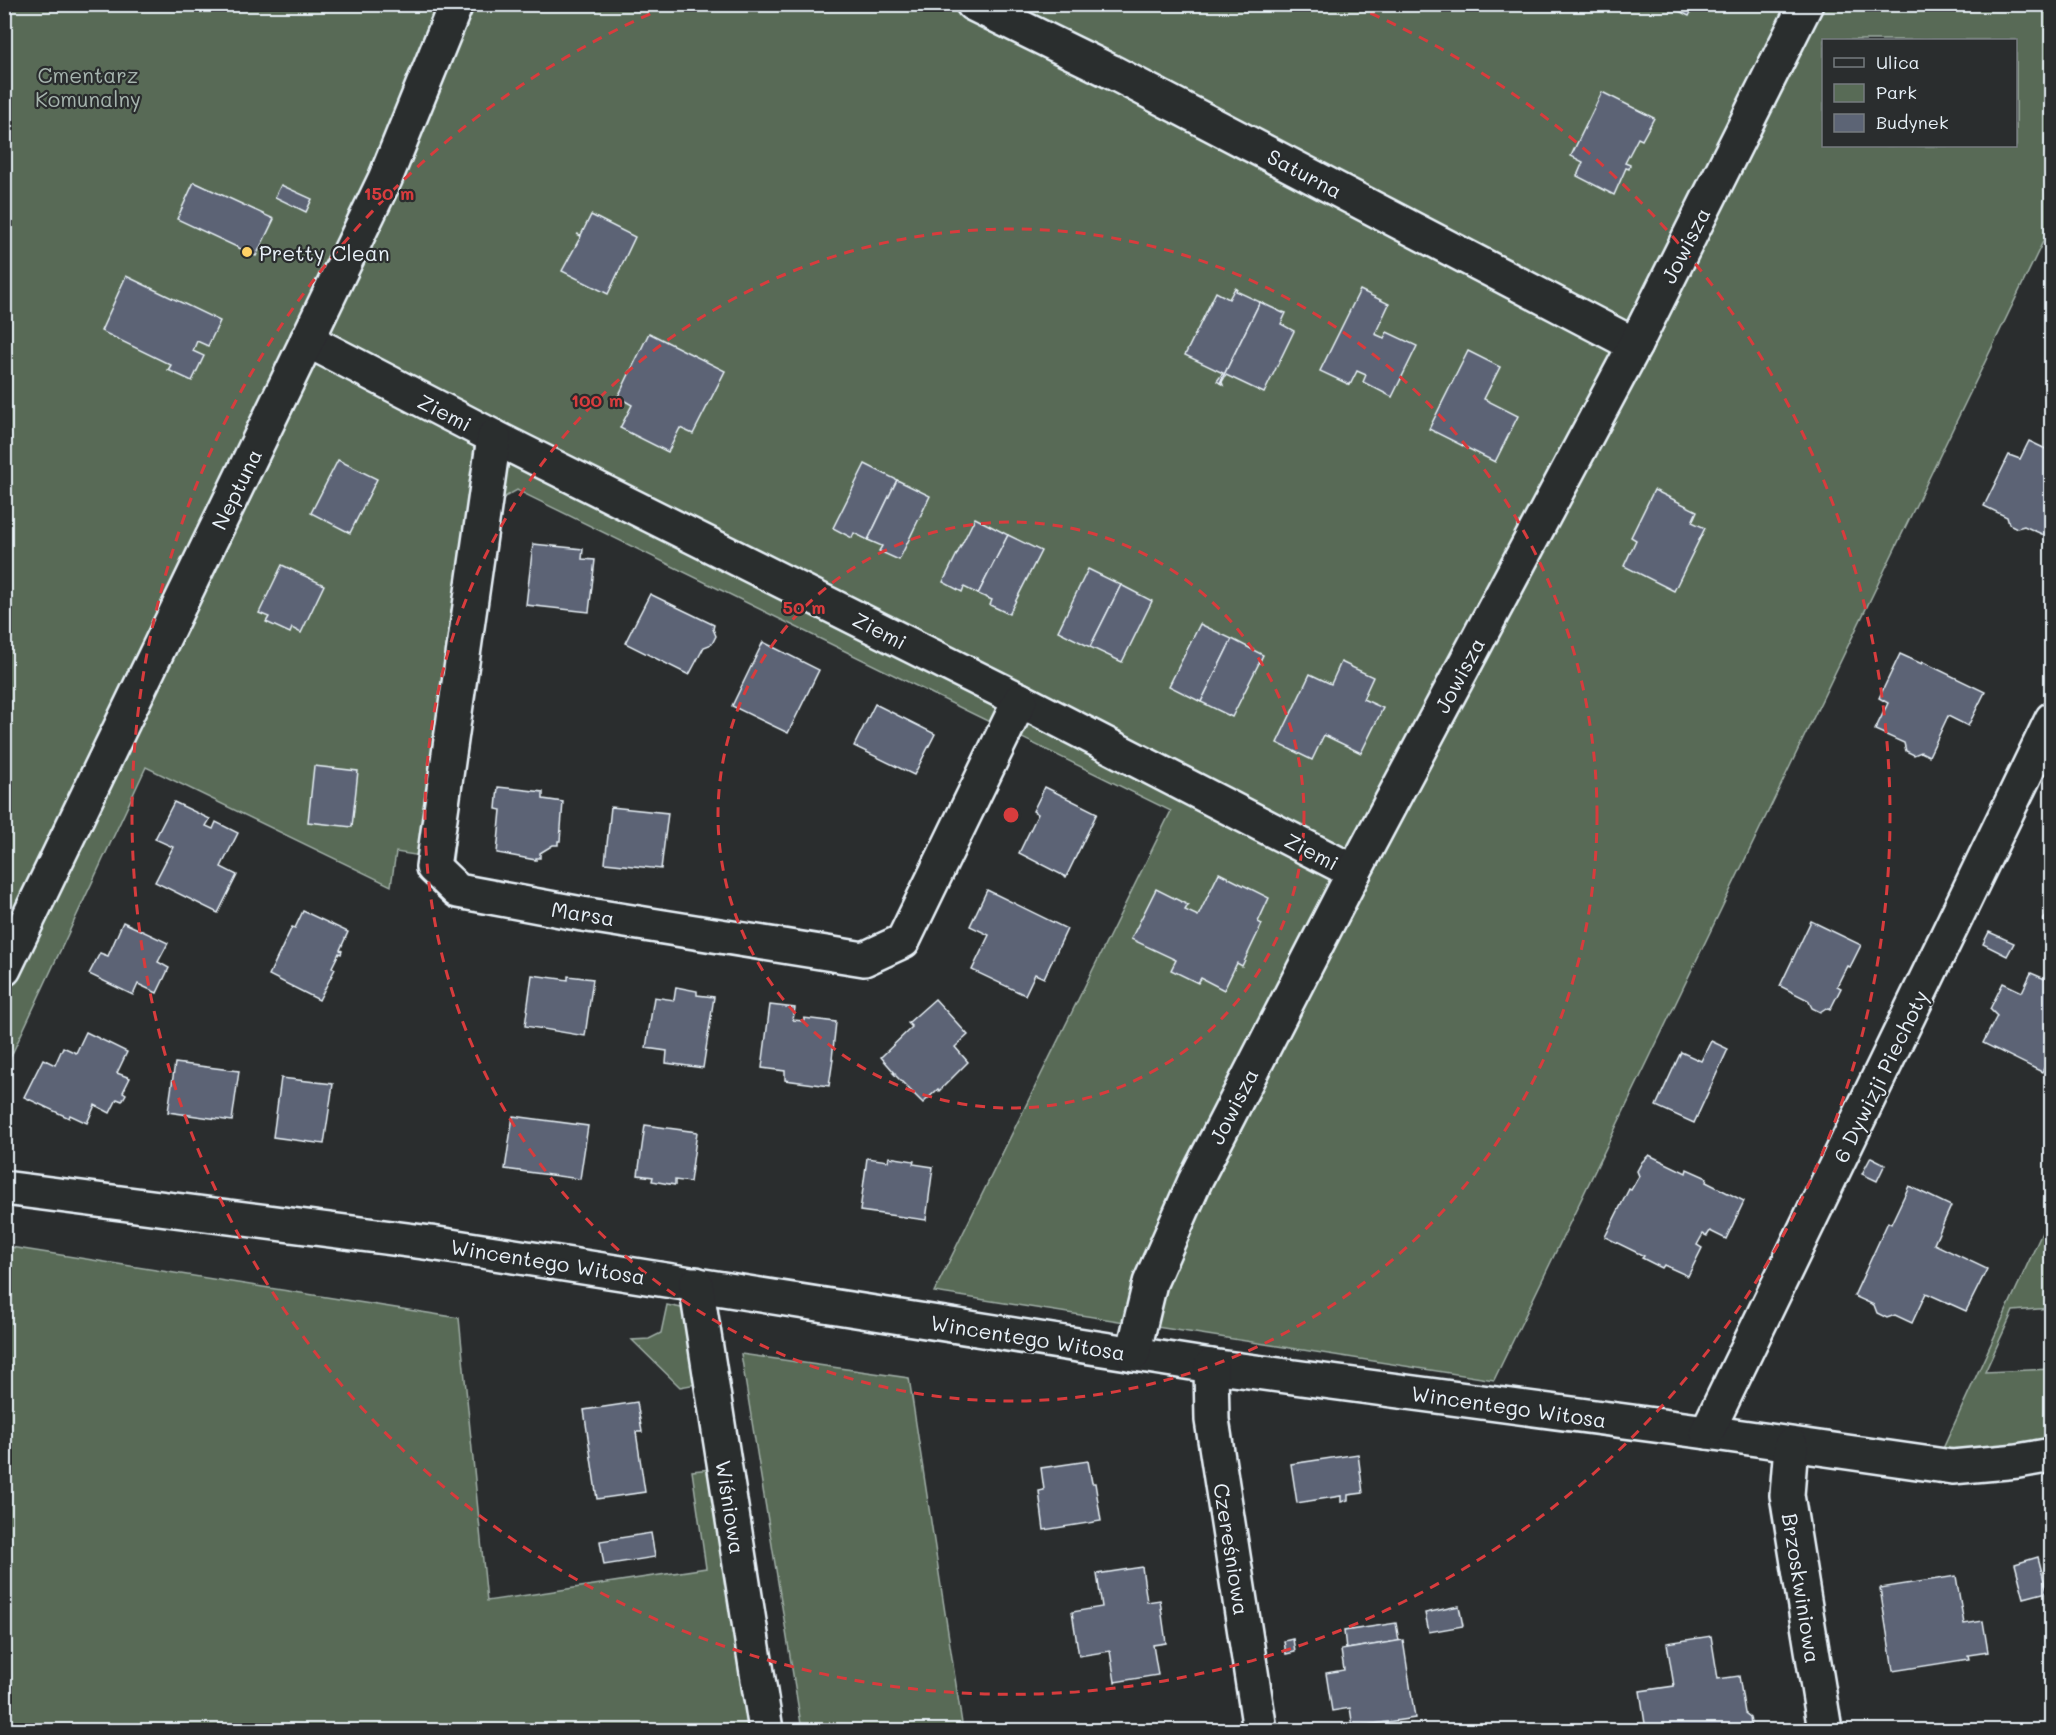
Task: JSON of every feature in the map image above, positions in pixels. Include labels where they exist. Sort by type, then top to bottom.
[{"type":"street","name":"Neptuna","points":[[4,969],[385,179],[456,4]]},
{"type":"street","name":"Saturna","points":[[973,4],[1110,71],[1635,345]]},
{"type":"street","name":"Jowisza","points":[[1133,1354],[1150,1283],[1195,1181],[1354,872],[1635,345],[1806,4]]},
{"type":"street","name":"Ziemi","points":[[307,340],[494,437],[1020,700],[1354,872]]},
{"type":"street","name":"Marsa","points":[[494,437],[433,867],[458,891],[582,914],[864,959],[903,941],[1020,700]]},
{"type":"street","name":"6 Dywizji Piechoty","points":[[1707,1432],[2052,719]]},
{"type":"street","name":"Wincentego Witosa","points":[[4,1188],[419,1242],[1211,1366],[1952,1467],[2018,1461],[2052,1455]]},
{"type":"street","name":"Wiśniowa","points":[[696,1284],[766,1731]]},
{"type":"street","name":"Czereśniowa","points":[[1211,1366],[1212,1420],[1260,1731]]},
{"type":"street","name":"Brzoskwiniowa","points":[[1791,1445],[1787,1496],[1825,1731]]},
{"type":"green space","name":"Cmentarz Komunalny","points":[[4,5],[2051,5],[2051,225],[1494,1380],[934,1292],[1171,811],[517,490],[494,503],[453,861],[396,852],[391,886],[146,767],[5,1069]]},
{"type":"green space","points":[[2051,1213],[2051,1308],[2013,1311],[1985,1372],[2051,1369],[2051,1437],[2003,1447],[1941,1453]]},
{"type":"green space","points":[[4,1246],[459,1318],[487,1601],[706,1568],[692,1471],[711,1469],[751,1730],[5,1730]]},
{"type":"green space","points":[[667,1305],[686,1309],[697,1384],[680,1387],[632,1340],[649,1339],[661,1333]]},
{"type":"green space","points":[[741,1354],[909,1378],[963,1730],[802,1730]]},
{"type":"building","points":[[1665,4],[1695,4],[1689,16]]},
{"type":"building","points":[[1602,92],[1654,118],[1642,140],[1638,138],[1625,163],[1630,165],[1629,169],[1626,168],[1614,195],[1577,176],[1583,162],[1571,156]]},
{"type":"building","points":[[194,182],[274,219],[256,256],[177,219]]},
{"type":"building","points":[[281,185],[312,199],[306,212],[275,197]]},
{"type":"building","points":[[591,215],[635,237],[608,294],[562,271],[581,236],[577,234],[581,235]]},
{"type":"building","points":[[126,276],[220,321],[208,346],[197,341],[193,351],[204,356],[192,381],[168,370],[171,365],[101,331]]},
{"type":"building","points":[[1235,288],[1236,291],[1260,302],[1220,383],[1217,381],[1223,373],[1185,355],[1216,292],[1229,299]]},
{"type":"building","points":[[1360,290],[1389,304],[1375,334],[1384,338],[1387,332],[1417,346],[1392,397],[1363,382],[1366,375],[1357,371],[1350,385],[1320,371]]},
{"type":"building","points":[[1260,302],[1286,313],[1281,324],[1294,331],[1264,393],[1226,375],[1222,382],[1223,385],[1220,383]]},
{"type":"building","points":[[649,333],[725,371],[693,434],[680,428],[668,452],[620,428],[632,405],[618,397]]},
{"type":"building","points":[[1468,351],[1500,367],[1484,399],[1518,416],[1495,462],[1429,429]]},
{"type":"building","points":[[2029,441],[2052,452],[2052,522],[2044,535],[2024,526],[2017,528],[2009,524],[2007,517],[1984,506],[2009,455],[2020,459]]},
{"type":"building","points":[[338,460],[377,479],[350,533],[311,513]]},
{"type":"building","points":[[865,464],[897,480],[868,540],[854,533],[852,538],[833,528]]},
{"type":"building","points":[[897,480],[930,496],[899,560],[879,551],[882,546],[868,540]]},
{"type":"building","points":[[1654,490],[1697,511],[1692,522],[1705,528],[1674,591],[1624,566],[1636,540],[1631,537]]},
{"type":"building","points":[[975,518],[1008,535],[978,594],[964,587],[962,592],[943,582]]},
{"type":"building","points":[[1008,535],[1041,551],[1009,614],[990,605],[992,600],[978,594]]},
{"type":"building","points":[[533,544],[583,549],[582,559],[595,560],[589,612],[526,605]]},
{"type":"building","points":[[282,565],[324,585],[301,633],[292,628],[290,633],[266,622],[269,617],[259,613]]},
{"type":"building","points":[[1088,569],[1121,585],[1090,647],[1058,631]]},
{"type":"building","points":[[1121,585],[1152,601],[1122,662],[1090,647]]},
{"type":"building","points":[[650,594],[714,625],[716,636],[712,644],[704,647],[689,675],[625,643]]},
{"type":"building","points":[[1200,624],[1232,639],[1201,702],[1169,686]]},
{"type":"building","points":[[1232,639],[1263,655],[1232,717],[1201,702]]},
{"type":"building","points":[[763,642],[819,670],[788,733],[732,706]]},
{"type":"building","points":[[1900,654],[1922,664],[1923,662],[1985,692],[1968,726],[1948,716],[1929,756],[1921,752],[1914,755],[1906,751],[1904,743],[1875,730],[1888,703],[1879,698]]},
{"type":"building","points":[[1341,662],[1373,677],[1363,699],[1383,708],[1361,753],[1324,735],[1312,760],[1277,743],[1310,674],[1331,684]]},
{"type":"building","points":[[875,704],[935,734],[914,775],[854,746]]},
{"type":"building","points":[[314,766],[358,771],[352,827],[308,822]]},
{"type":"building","points":[[498,787],[543,792],[543,799],[563,802],[558,845],[553,845],[540,853],[540,858],[536,860],[497,853],[501,810],[496,809]]},
{"type":"building","points":[[1045,787],[1097,813],[1066,877],[1019,853],[1038,814],[1033,811]]},
{"type":"building","points":[[174,802],[210,819],[206,826],[213,829],[216,822],[238,833],[221,867],[237,875],[218,913],[155,882],[173,847],[155,839]]},
{"type":"building","points":[[611,807],[668,813],[661,869],[605,863]]},
{"type":"building","points":[[1219,873],[1269,898],[1258,922],[1262,924],[1242,966],[1237,963],[1224,990],[1201,978],[1198,983],[1171,970],[1176,960],[1131,939],[1156,889],[1188,905],[1185,910],[1198,916]]},
{"type":"building","points":[[987,890],[1067,929],[1044,978],[1035,974],[1025,995],[972,970],[989,935],[970,926]]},
{"type":"building","points":[[2052,905],[2052,925],[2043,921]]},
{"type":"building","points":[[303,911],[348,932],[340,950],[341,954],[339,953],[332,967],[335,969],[319,1000],[269,975],[292,927],[295,928]]},
{"type":"building","points":[[1811,921],[1861,945],[1837,986],[1841,988],[1830,1010],[1826,1008],[1820,1012],[1812,1008],[1808,1000],[1780,986]]},
{"type":"building","points":[[123,922],[168,943],[158,962],[169,968],[157,993],[138,984],[133,995],[89,974],[100,953],[108,956]]},
{"type":"building","points":[[1989,932],[2014,943],[2007,956],[1983,944]]},
{"type":"building","points":[[2031,973],[2052,982],[2052,1053],[2042,1072],[1983,1043],[1997,1016],[1990,1009],[2003,983],[2022,992]]},
{"type":"building","points":[[532,975],[568,980],[568,976],[593,979],[585,1036],[525,1026]]},
{"type":"building","points":[[676,987],[697,991],[697,995],[714,997],[703,1068],[666,1063],[667,1051],[646,1048],[654,997],[674,1000]]},
{"type":"building","points":[[935,999],[968,1035],[955,1047],[968,1062],[939,1091],[938,1089],[923,1103],[893,1073],[895,1073],[881,1057],[912,1027],[908,1023]]},
{"type":"building","points":[[770,1005],[795,1008],[793,1020],[804,1021],[804,1018],[836,1022],[829,1086],[785,1080],[785,1071],[762,1068]]},
{"type":"building","points":[[86,1032],[127,1052],[117,1073],[130,1078],[123,1092],[126,1094],[122,1101],[117,1099],[110,1113],[95,1105],[87,1123],[70,1115],[69,1118],[24,1097],[43,1059],[55,1065],[63,1047],[76,1053]]},
{"type":"building","points":[[1711,1041],[1728,1049],[1694,1123],[1656,1106],[1681,1052],[1701,1061]]},
{"type":"building","points":[[175,1063],[239,1071],[232,1121],[168,1112]]},
{"type":"building","points":[[281,1078],[333,1084],[324,1144],[273,1137]]},
{"type":"building","points":[[513,1116],[588,1126],[580,1179],[505,1169]]},
{"type":"building","points":[[645,1125],[697,1132],[690,1182],[675,1180],[675,1185],[652,1181],[653,1177],[638,1175]]},
{"type":"building","points":[[1649,1155],[1686,1173],[1687,1169],[1707,1178],[1706,1182],[1744,1201],[1726,1239],[1710,1231],[1707,1236],[1703,1234],[1697,1245],[1702,1248],[1688,1276],[1664,1265],[1662,1268],[1642,1258],[1644,1256],[1605,1237],[1629,1189],[1631,1190],[1639,1176],[1637,1171]]},
{"type":"building","points":[[889,1157],[933,1167],[926,1220],[860,1211],[867,1158],[888,1161]]},
{"type":"building","points":[[1871,1157],[1885,1164],[1877,1181],[1862,1174]]},
{"type":"building","points":[[1909,1186],[1951,1206],[1934,1244],[1987,1269],[1966,1311],[1926,1293],[1912,1323],[1895,1315],[1887,1318],[1877,1313],[1874,1305],[1854,1296],[1888,1222],[1891,1224]]},
{"type":"building","points":[[637,1402],[642,1432],[636,1432],[645,1492],[597,1499],[584,1410]]},
{"type":"building","points":[[1358,1454],[1363,1493],[1348,1495],[1348,1500],[1341,1502],[1341,1496],[1297,1503],[1291,1464]]},
{"type":"building","points":[[1088,1461],[1092,1483],[1095,1483],[1101,1521],[1044,1530],[1039,1491],[1044,1490],[1041,1468]]},
{"type":"building","points":[[651,1533],[655,1557],[604,1565],[600,1541]]},
{"type":"building","points":[[2038,1557],[2047,1592],[2024,1598],[2015,1564]]},
{"type":"building","points":[[1142,1567],[1147,1602],[1160,1600],[1166,1643],[1153,1645],[1158,1675],[1115,1682],[1110,1651],[1079,1656],[1072,1612],[1102,1607],[1097,1574]]},
{"type":"building","points":[[1956,1576],[1964,1624],[1983,1621],[1988,1652],[1968,1655],[1969,1659],[1893,1671],[1880,1588]]},
{"type":"building","points":[[1459,1606],[1463,1626],[1429,1632],[1425,1613]]},
{"type":"building","points":[[1396,1623],[1399,1641],[1346,1649],[1344,1631]]},
{"type":"building","points":[[1711,1636],[1718,1679],[1739,1676],[1745,1713],[1750,1717],[1752,1730],[1646,1730],[1640,1691],[1674,1686],[1667,1643]]},
{"type":"building","points":[[1293,1639],[1295,1652],[1286,1654],[1284,1641]]},
{"type":"building","points":[[1403,1640],[1415,1718],[1353,1727],[1350,1708],[1332,1711],[1326,1673],[1344,1670],[1341,1650]]},
{"type":"place","name":"Pretty Clean","points":[[247,252]]}]
